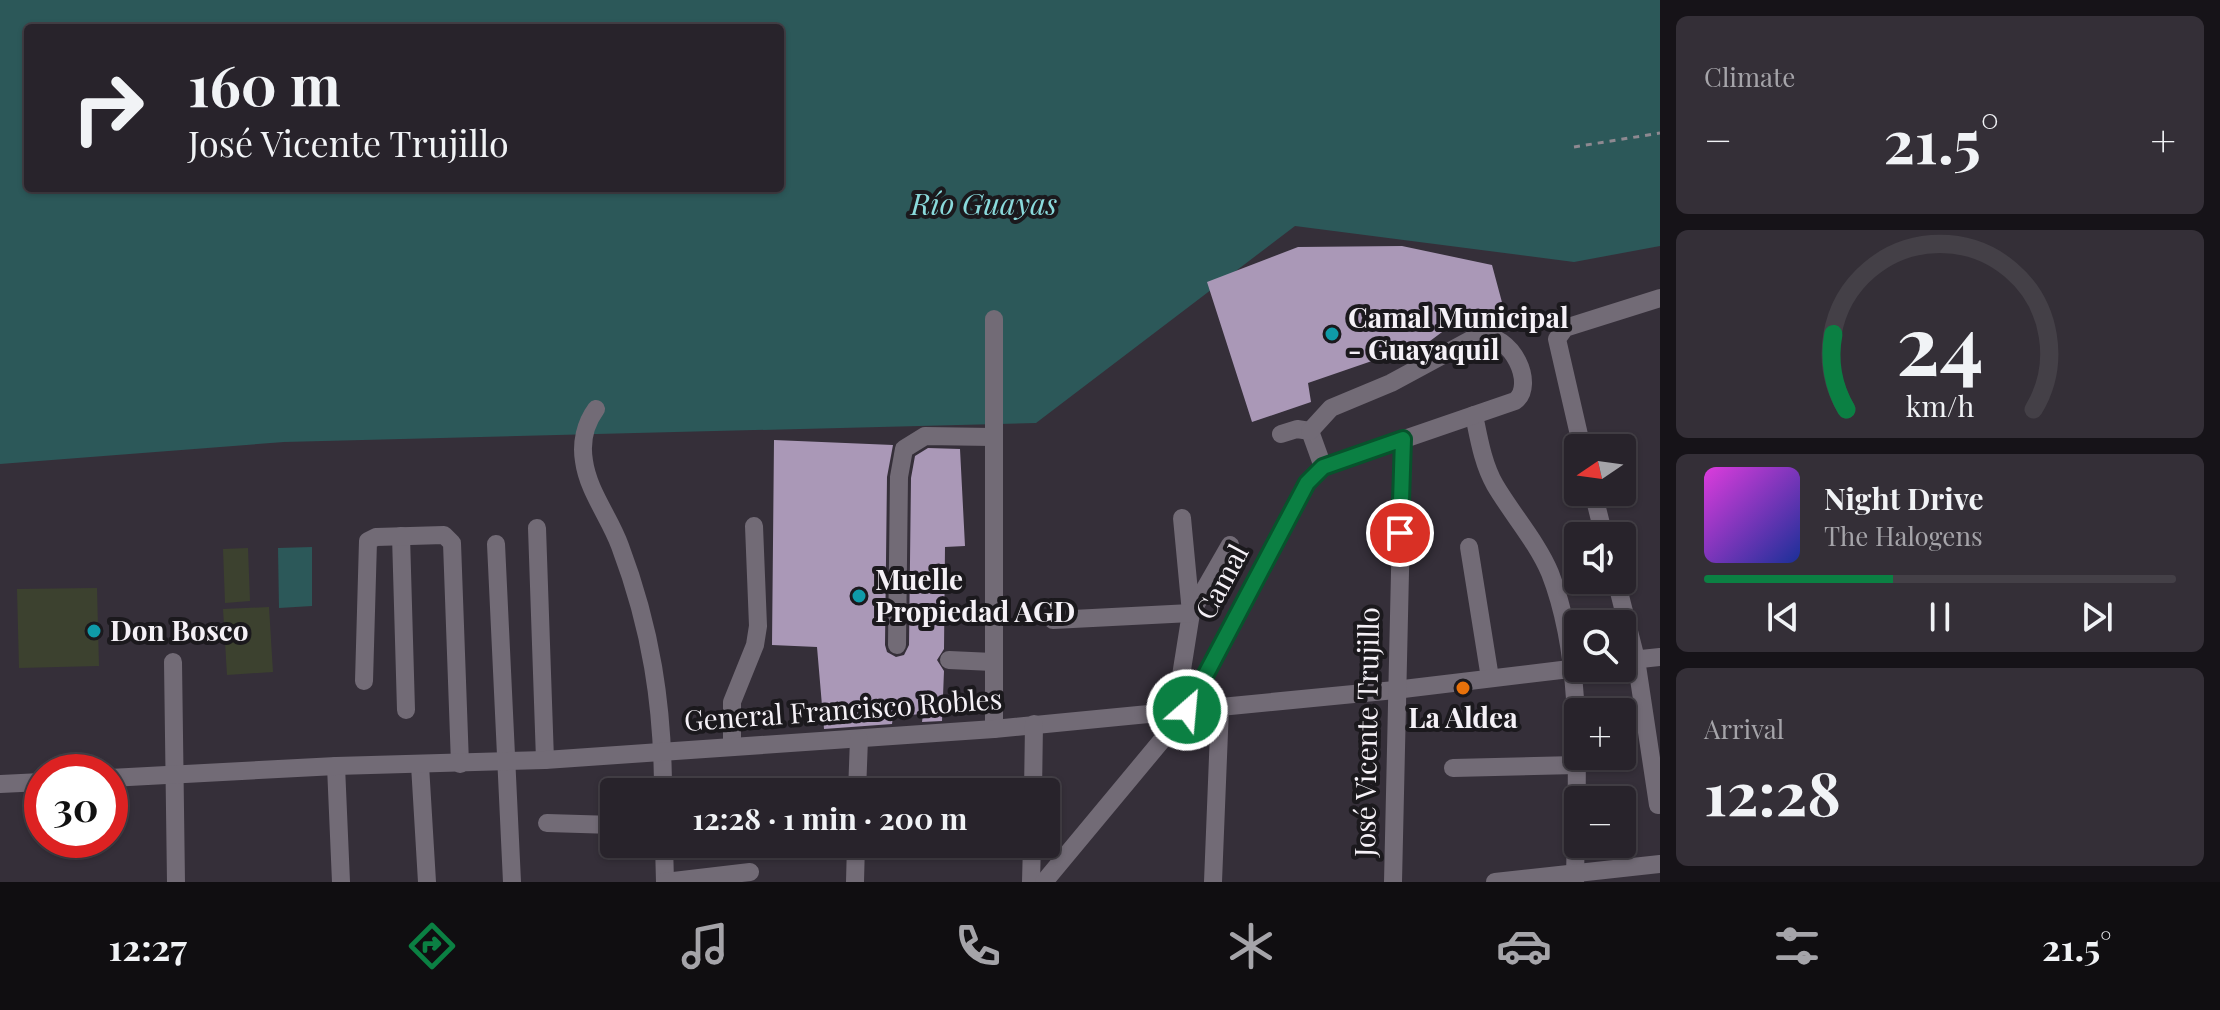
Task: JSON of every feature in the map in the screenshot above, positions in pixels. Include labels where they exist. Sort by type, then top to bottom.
[{"type":"street","points":[[1578,434],[1556,349],[1557,339],[1565,328],[1660,298]]},
{"type":"street","points":[[994,319],[994,729]]},
{"type":"street","points":[[1490,335],[1509,346],[1523,382],[1523,391],[1515,401],[1323,467],[1310,431],[1331,408],[1391,383],[1478,336],[1490,335]]},
{"type":"street","points":[[596,409],[586,430],[586,472],[620,544],[652,645],[663,778]]},
{"type":"street","points":[[1474,415],[1494,483],[1548,569],[1564,628]]},
{"type":"street","points":[[1281,434],[1297,429],[1310,431]]},
{"type":"street","points":[[897,645],[899,477],[904,449],[925,436],[992,437]]},
{"type":"street","name":"José Vicente Trujillo","points":[[1393,882],[1403,439]]},
{"type":"street","name":"Camal","points":[[1044,882],[1187,710],[1295,502],[1323,467]]},
{"type":"street","points":[[1182,518],[1191,613],[1180,682],[1187,710]]},
{"type":"street","points":[[732,747],[732,702],[755,645],[758,626],[754,526]]},
{"type":"street","points":[[537,528],[545,760]]},
{"type":"street","points":[[364,681],[366,546],[376,537],[444,535],[452,543],[460,764]]},
{"type":"street","points":[[401,536],[406,710]]},
{"type":"street","points":[[496,544],[509,762],[512,882]]},
{"type":"street","points":[[1191,613],[1230,545]]},
{"type":"street","points":[[1469,547],[1490,678]]},
{"type":"street","points":[[1053,620],[1191,613]]},
{"type":"street","points":[[1636,659],[1660,657]]},
{"type":"street","points":[[949,660],[993,662]]},
{"type":"street","points":[[173,662],[176,882]]},
{"type":"street","name":"General Francisco Robles","points":[[128,777],[336,766],[509,762],[994,729],[1395,690],[1564,669]]},
{"type":"street","points":[[1633,682],[1658,805]]},
{"type":"street","points":[[1213,882],[1220,707]]},
{"type":"street","points":[[1033,778],[1034,724]]},
{"type":"street","points":[[858,778],[859,739]]},
{"type":"street","points":[[420,765],[427,882]]},
{"type":"street","points":[[1453,768],[1564,765]]},
{"type":"street","points":[[336,766],[341,882]]},
{"type":"street","points":[[1575,878],[1576,770]]},
{"type":"street","points":[[0,784],[24,783]]},
{"type":"street","points":[[547,823],[600,825]]},
{"type":"street","points":[[664,858],[665,882],[750,872]]},
{"type":"street","points":[[855,882],[856,858]]},
{"type":"street","points":[[1031,882],[1032,858]]},
{"type":"street","points":[[1495,882],[1575,878],[1660,864]]},
{"type":"path","points":[[1574,147],[1660,133]]},
{"type":"shaded area","points":[[248,548],[250,601],[225,603],[223,549]]},
{"type":"shaded area","points":[[97,588],[99,666],[19,668],[17,589]]},
{"type":"shaded area","points":[[269,607],[273,672],[227,675],[223,609]]},
{"type":"water","name":"Río Guayas","points":[[0,0],[1660,0],[1660,246],[1574,262],[1295,226],[1036,423],[284,442],[0,464]]},
{"type":"water","points":[[312,547],[312,606],[279,608],[278,548]]},
{"type":"building","name":"Camal Municipal - Guayaquil","points":[[1402,246],[1492,265],[1507,321],[1466,327],[1461,318],[1430,341],[1308,383],[1311,402],[1252,422],[1207,282],[1298,247]]},
{"type":"building","name":"Muelle Propiedad AGD","points":[[774,440],[893,445],[887,477],[885,645],[887,652],[896,657],[904,655],[909,645],[911,478],[915,456],[928,448],[960,449],[965,546],[945,547],[944,649],[937,660],[944,671],[942,721],[922,722],[923,714],[893,716],[892,724],[824,729],[817,647],[772,645]]},
{"type":"place","name":"Camal Municipal - Guayaquil","points":[[1332,334]]},
{"type":"place","name":"Muelle Propiedad AGD","points":[[859,596]]},
{"type":"place","name":"Don Bosco","points":[[94,631]]},
{"type":"place","name":"La Aldea","points":[[1463,688]]},
{"type":"route","points":[[1187,710],[1295,502],[1307,483],[1323,467],[1403,439],[1400,533]]}]
